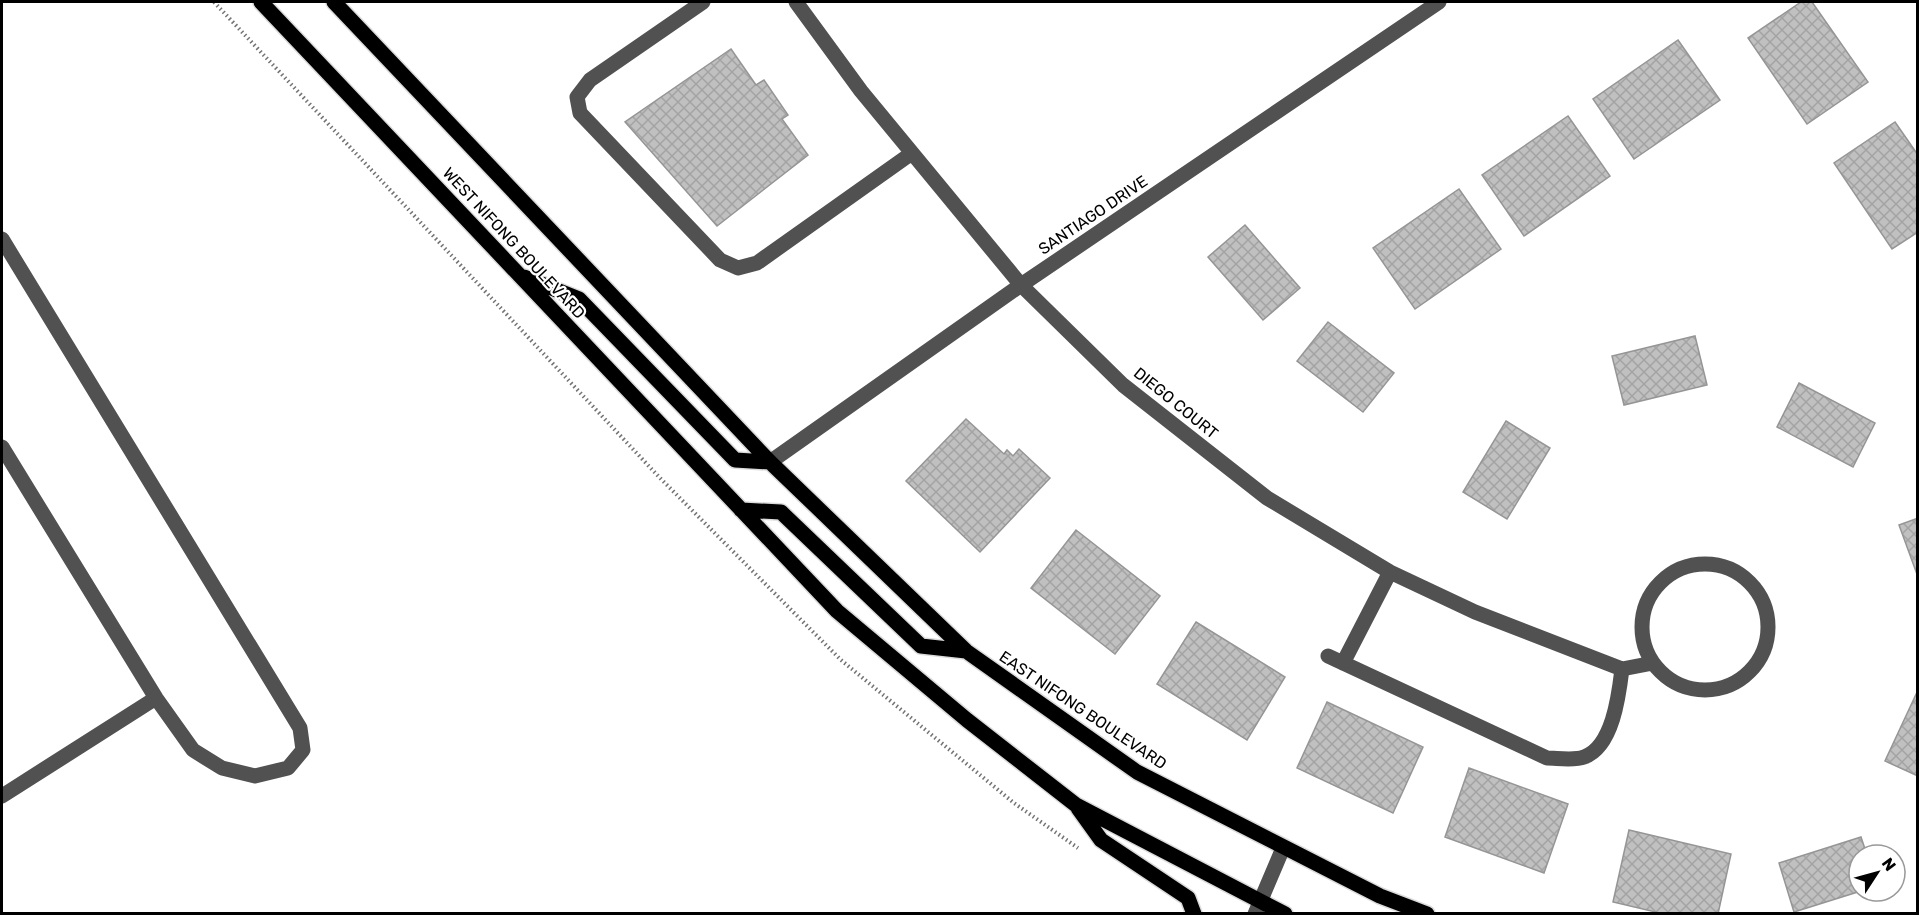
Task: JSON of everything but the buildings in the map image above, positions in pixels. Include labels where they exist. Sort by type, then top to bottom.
[{"type":"main road","name":"WEST NIFONG BOULEVARD","points":[[261,2],[741,510]]},
{"type":"main road","points":[[334,2],[770,462]]},
{"type":"main road","points":[[519,274],[579,299],[735,460],[770,462]]},
{"type":"main road","name":"EAST NIFONG BOULEVARD","points":[[770,462],[966,651],[1137,772],[1380,896],[1427,914]]},
{"type":"main road","points":[[741,510],[781,512],[921,646],[966,651]]},
{"type":"main road","points":[[741,510],[837,611],[967,720],[1076,805],[1257,907],[1285,914]]},
{"type":"main road","points":[[1076,805],[1101,840],[1188,897],[1194,914]]},
{"type":"street","points":[[703,2],[590,80],[577,97],[580,113],[720,260],[738,268],[757,263],[912,153]]},
{"type":"street","name":"DIEGO COURT","points":[[796,2],[861,91],[1021,285],[1124,386],[1267,498],[1390,572],[1475,612],[1622,669]]},
{"type":"street","name":"SANTIAGO DRIVE","points":[[770,462],[1021,285],[1439,2]]},
{"type":"street","points":[[2,239],[300,728],[303,750],[288,768],[255,776],[222,768],[193,750],[156,698],[2,447]]},
{"type":"street","points":[[1710,564],[1742,575],[1757,590],[1767,610],[1768,640],[1763,654],[1751,672],[1733,684],[1717,690],[1700,690],[1683,687],[1668,679],[1653,663],[1644,645],[1642,624],[1646,604],[1656,586],[1673,572],[1694,565],[1710,564]]},
{"type":"street","points":[[1343,663],[1390,572]]},
{"type":"street","points":[[1328,656],[1547,758],[1584,757],[1599,745],[1616,713],[1622,669],[1653,663]]},
{"type":"street","points":[[2,796],[156,698]]},
{"type":"street","points":[[1257,907],[1283,848]]}]
